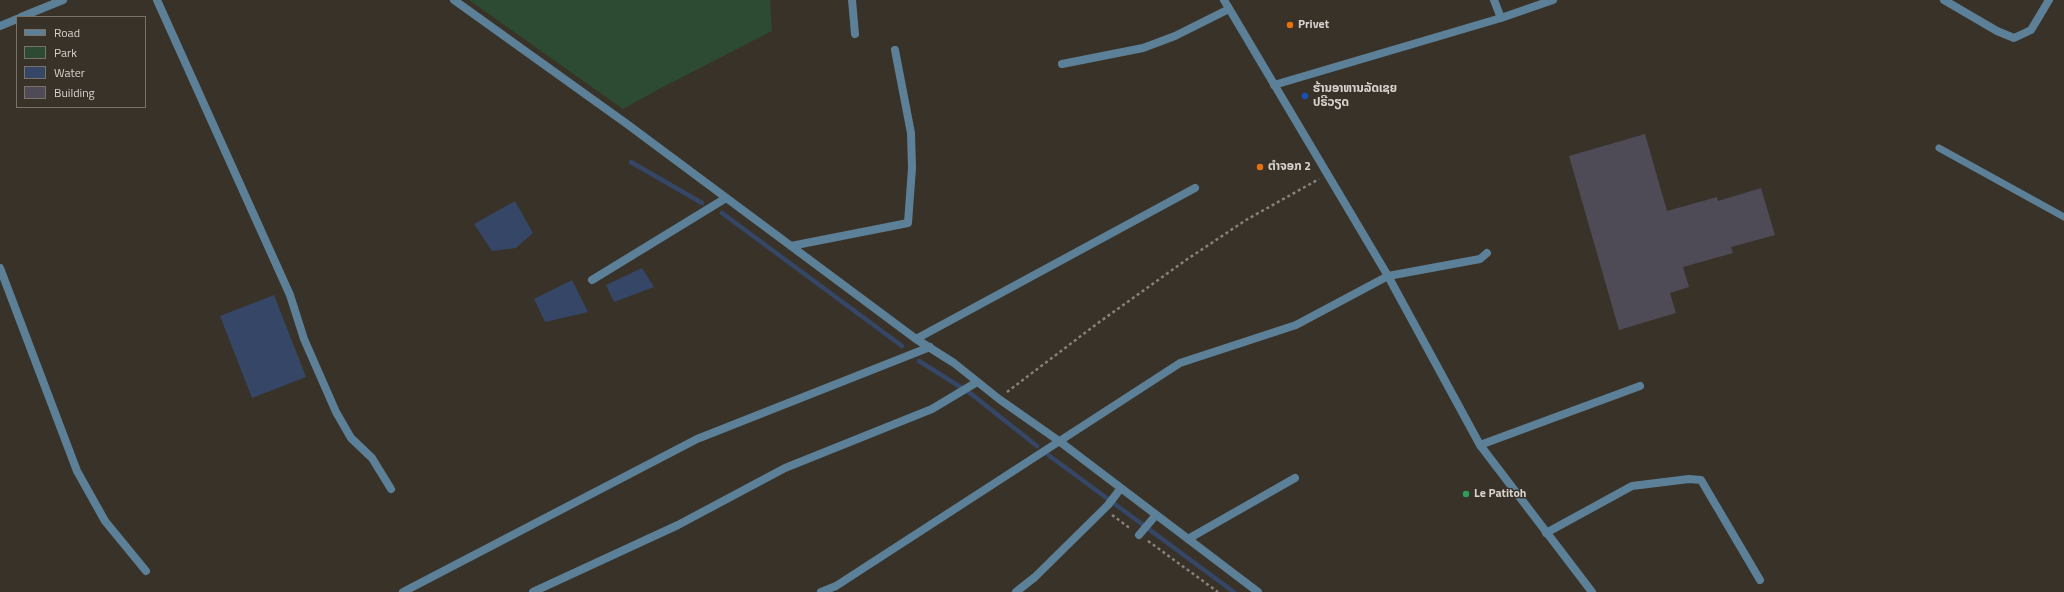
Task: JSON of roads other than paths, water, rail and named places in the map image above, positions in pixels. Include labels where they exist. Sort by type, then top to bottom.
[{"type":"street","points":[[23,16],[63,0]]},
{"type":"street","points":[[157,0],[290,295],[304,339],[336,412],[351,438],[372,458],[391,489]]},
{"type":"street","points":[[454,0],[726,198],[916,339],[954,363],[977,382],[1059,440],[1153,518],[1188,539],[1258,592]]},
{"type":"street","points":[[852,0],[855,34]]},
{"type":"street","points":[[1224,0],[1388,276],[1480,445],[1592,592]]},
{"type":"street","points":[[1494,0],[1501,18]]},
{"type":"street","points":[[1274,85],[1501,18],[1554,0]]},
{"type":"street","points":[[1944,0],[1997,31],[2014,38],[2031,30],[2050,0]]},
{"type":"street","points":[[1062,64],[1143,48],[1175,36],[1229,9]]},
{"type":"street","points":[[0,26],[16,19]]},
{"type":"street","points":[[791,246],[908,223],[912,168],[911,133],[895,50]]},
{"type":"street","points":[[916,339],[1195,188]]},
{"type":"street","points":[[592,280],[726,198]]},
{"type":"street","points":[[821,592],[836,586],[1059,440],[1180,363],[1296,325],[1388,276],[1480,259],[1486,253]]},
{"type":"street","points":[[0,268],[76,471],[105,521],[146,571]]},
{"type":"street","points":[[402,592],[698,439],[930,348]]},
{"type":"street","points":[[533,592],[678,525],[785,468],[932,409],[977,382]]},
{"type":"street","points":[[1480,445],[1640,386]]},
{"type":"street","points":[[1188,539],[1295,478]]},
{"type":"street","points":[[1546,533],[1632,486],[1688,479],[1701,480],[1760,580]]},
{"type":"street","points":[[1016,592],[1035,577],[1106,507],[1119,491]]},
{"type":"street","points":[[1141,533],[1153,518]]},
{"type":"lane","points":[[1939,148],[2064,217]]},
{"type":"water","points":[[515,201],[533,233],[516,248],[492,251],[474,224]]},
{"type":"water","points":[[642,268],[654,287],[614,302],[606,285]]},
{"type":"water","points":[[572,280],[588,312],[545,322],[534,299]]},
{"type":"water","points":[[274,295],[306,377],[252,398],[220,316]]},
{"type":"waterway","points":[[631,162],[702,203]]},
{"type":"waterway","points":[[722,213],[902,346]]},
{"type":"waterway","points":[[919,361],[970,393],[1037,446]]},
{"type":"waterway","points":[[1047,454],[1234,592]]},
{"type":"place","name":"Privet","points":[[1290,25]]},
{"type":"place","name":"ຮ້ານອາຫານລັດເຊຍ ປຣີວຽດ","points":[[1305,96]]},
{"type":"place","name":"ຕຳຈອກ 2","points":[[1260,167]]},
{"type":"place","name":"Le Patitoh","points":[[1466,494]]}]
